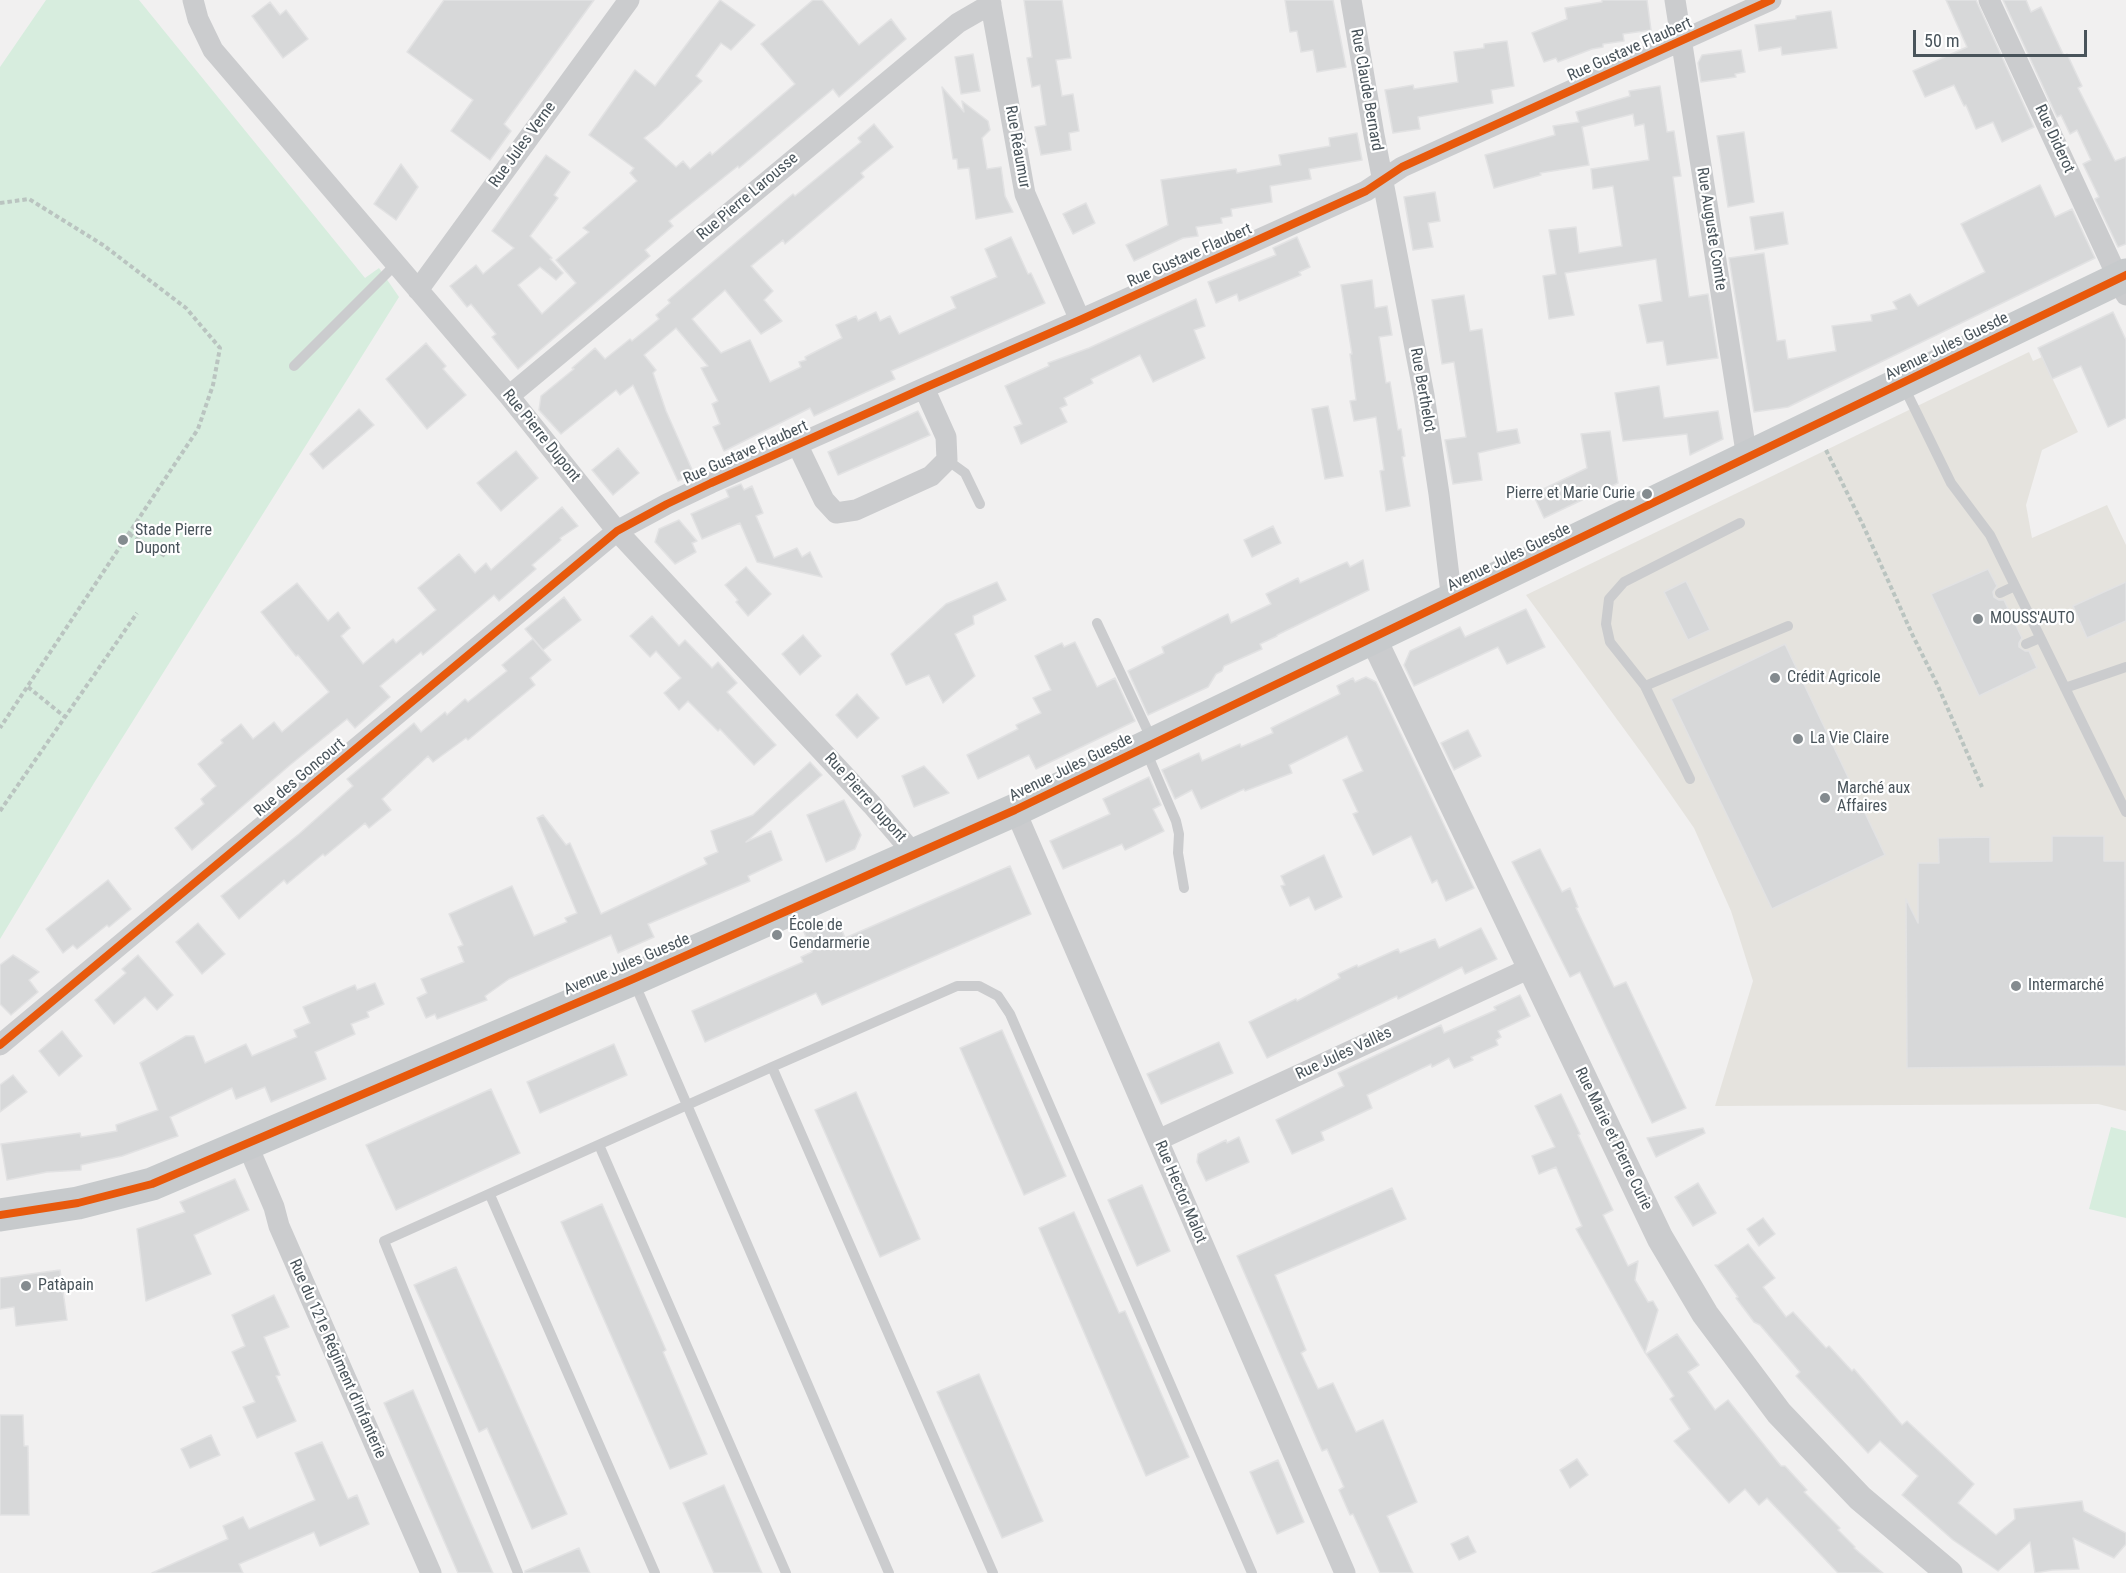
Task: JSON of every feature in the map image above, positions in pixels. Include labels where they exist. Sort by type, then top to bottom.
[{"type":"main road","name":"Avenue Jules Guesde","points":[[0,1215],[78,1203],[152,1184],[450,1055],[633,979],[1015,810],[1902,384],[2123,283]]},
{"type":"street","name":"Rue Pierre Dupont","points":[[193,0],[198,19],[213,50],[509,396],[617,531],[872,805],[914,854]]},
{"type":"street","name":"Rue Jules Verne","points":[[418,290],[629,0]]},
{"type":"street","name":"Rue Claude Bernard","points":[[1351,0],[1382,180]]},
{"type":"street","name":"Rue Auguste Comte","points":[[1675,0],[1747,458]]},
{"type":"street","name":"Rue Gustave Flaubert","points":[[617,531],[667,504],[797,444],[1080,320],[1366,190],[1402,167],[1771,0]]},
{"type":"street","name":"Rue Diderot","points":[[1989,0],[2123,283]]},
{"type":"street","name":"Rue Réaumur","points":[[991,2],[1025,194],[1080,320]]},
{"type":"street","name":"Rue Pierre Larousse","points":[[509,396],[958,22],[991,2]]},
{"type":"street","name":"Rue Berthelot","points":[[1382,180],[1424,395],[1452,601]]},
{"type":"street","points":[[797,444],[824,500],[836,513],[856,510],[931,476],[947,460],[946,437],[924,388]]},
{"type":"street","name":"Rue des Goncourt","points":[[0,1045],[617,531]]},
{"type":"street","name":"Rue Marie et Pierre Curie","points":[[1373,638],[1660,1238],[1705,1314],[1779,1413],[1852,1490],[1949,1573]]},
{"type":"street","name":"Rue Hector Malot","points":[[1015,810],[1345,1573]]},
{"type":"street","name":"Rue Jules Vallès","points":[[1158,1140],[1530,968]]},
{"type":"street","name":"Rue du 121e Régiment d'Infanterie","points":[[247,1144],[274,1207],[279,1226],[431,1573]]},
{"type":"lane","points":[[294,366],[396,264]]},
{"type":"lane","points":[[1902,384],[1951,483],[1990,535],[2126,812]]},
{"type":"lane","points":[[947,460],[965,473],[980,504]]},
{"type":"lane","points":[[1690,779],[1645,686],[1610,642],[1606,624],[1609,598],[1624,582],[1740,524]]},
{"type":"lane","points":[[2000,593],[2015,586]]},
{"type":"lane","points":[[1097,623],[1149,745],[1176,821],[1184,888]]},
{"type":"lane","points":[[1645,686],[1788,626]]},
{"type":"lane","points":[[2026,644],[2040,638]]},
{"type":"lane","points":[[2065,688],[2126,666]]},
{"type":"lane","points":[[633,979],[889,1573]]},
{"type":"lane","points":[[518,1573],[384,1241],[772,1066],[957,986],[979,986],[998,996],[1010,1014],[1252,1573]]},
{"type":"lane","points":[[772,1066],[993,1573]]},
{"type":"lane","points":[[599,1145],[786,1573]]},
{"type":"lane","points":[[490,1195],[655,1573]]},
{"type":"path","points":[[0,203],[29,199],[103,245],[186,308],[220,348],[213,385],[198,429],[0,728]]},
{"type":"path","points":[[1814,426],[1863,525],[1983,787]]},
{"type":"path","points":[[129,534],[167,557]]},
{"type":"path","points":[[0,811],[137,613]]},
{"type":"path","points":[[28,687],[65,717]]},
{"type":"shaded area","points":[[2029,352],[2033,361],[2042,357],[2078,432],[2042,450],[2026,505],[2032,538],[2107,505],[2126,545],[2126,1111],[2098,1104],[1715,1106],[1753,981],[1731,911],[1694,828],[1526,595]]},
{"type":"green space","name":"Stade Pierre Dupont","points":[[46,0],[139,0],[365,278],[379,268],[399,297],[94,783],[0,939],[0,67]]},
{"type":"green space","points":[[2111,1127],[2126,1131],[2126,1218],[2089,1209]]},
{"type":"building","points":[[444,0],[594,0],[504,124],[511,131],[490,160],[451,131],[473,100],[407,52]]},
{"type":"building","points":[[720,0],[755,25],[731,50],[721,43],[696,76],[702,81],[658,127],[644,138],[676,167],[683,161],[690,169],[710,152],[712,155],[795,84],[761,44],[813,0],[822,0],[859,45],[891,19],[906,39],[839,97],[833,89],[739,168],[738,166],[669,221],[673,226],[645,250],[650,256],[518,369],[492,337],[496,334],[471,304],[467,307],[450,286],[476,265],[483,274],[514,248],[492,231],[546,155],[570,172],[554,195],[558,198],[530,236],[563,273],[556,280],[540,267],[518,285],[542,314],[576,283],[556,260],[589,232],[583,228],[637,181],[630,173],[634,168],[589,135],[635,70],[655,86]]},
{"type":"building","points":[[1024,0],[1062,0],[1071,58],[1056,60],[1062,96],[1073,94],[1079,131],[1069,133],[1071,150],[1041,155],[1035,127],[1046,125],[1040,85],[1032,87],[1027,58],[1032,57]]},
{"type":"building","points":[[1285,0],[1333,0],[1346,67],[1317,72],[1313,50],[1301,52],[1297,31],[1290,32]]},
{"type":"building","points":[[1602,0],[1647,0],[1651,30],[1623,34],[1624,41],[1603,44],[1603,47],[1558,62],[1556,58],[1544,62],[1532,33],[1567,19],[1565,8],[1602,2]]},
{"type":"building","points":[[1946,0],[1976,0],[2034,127],[2002,142],[1993,122],[1976,129],[1954,85],[1925,97],[1913,71],[1967,47]]},
{"type":"building","points":[[2003,0],[2026,0],[2031,12],[2041,7],[2064,56],[2067,54],[2082,86],[2078,88],[2115,161],[2126,157],[2126,244],[2118,247],[2095,199],[2099,197],[2083,164],[2091,160],[2077,130],[2070,134],[2061,115],[2057,117]]},
{"type":"building","points":[[270,2],[280,15],[286,10],[308,39],[283,58],[252,16]]},
{"type":"building","points":[[1831,11],[1837,48],[1782,55],[1781,47],[1759,51],[1755,25]]},
{"type":"building","points":[[1507,41],[1514,86],[1491,90],[1493,103],[1418,117],[1420,129],[1393,133],[1385,90],[1413,85],[1414,89],[1458,82],[1454,52],[1484,48],[1484,44]]},
{"type":"building","points":[[1741,50],[1745,72],[1735,74],[1736,77],[1701,82],[1698,63],[1702,55]]},
{"type":"building","points":[[973,54],[980,91],[961,94],[955,57]]},
{"type":"building","points":[[1660,86],[1667,132],[1674,131],[1681,176],[1673,177],[1689,297],[1708,294],[1718,358],[1667,365],[1663,341],[1647,343],[1639,305],[1662,301],[1656,259],[1565,273],[1574,315],[1549,319],[1543,276],[1556,274],[1549,230],[1576,227],[1579,253],[1622,246],[1613,186],[1593,189],[1591,169],[1649,160],[1644,124],[1635,126],[1633,114],[1582,127],[1589,165],[1540,173],[1541,175],[1494,188],[1485,155],[1555,135],[1553,126],[1579,122],[1576,112],[1630,96],[1629,91]]},
{"type":"building","points":[[942,87],[964,112],[962,101],[988,121],[990,130],[982,138],[987,169],[1001,167],[1005,196],[1013,212],[976,219],[969,168],[958,169],[957,159],[953,159]]},
{"type":"building","points":[[874,124],[893,147],[861,173],[864,177],[785,244],[783,240],[751,266],[773,291],[764,300],[782,321],[761,334],[725,290],[692,319],[721,353],[750,340],[770,382],[801,367],[799,362],[806,360],[805,357],[842,338],[836,325],[856,316],[858,321],[876,312],[880,321],[890,316],[899,334],[956,308],[951,297],[997,277],[985,249],[1011,237],[1028,274],[1031,273],[1045,303],[891,371],[895,379],[814,416],[810,408],[724,451],[713,427],[720,424],[712,404],[718,401],[701,368],[708,366],[676,328],[644,355],[656,370],[653,373],[666,411],[694,474],[678,481],[633,385],[620,395],[616,390],[561,434],[539,410],[541,396],[595,348],[605,359],[659,319],[656,315],[670,303],[668,300],[793,194],[795,196],[861,142],[858,138]]},
{"type":"building","points":[[1744,132],[1754,202],[1728,207],[1717,136]]},
{"type":"building","points":[[1357,133],[1362,160],[1309,169],[1311,179],[1270,186],[1272,202],[1231,209],[1232,216],[1221,218],[1222,223],[1196,227],[1198,236],[1183,238],[1134,261],[1126,245],[1168,225],[1161,180],[1236,169],[1237,173],[1281,165],[1279,155],[1330,146],[1329,138]]},
{"type":"building","points":[[401,164],[418,187],[396,220],[374,204]]},
{"type":"building","points":[[2040,185],[2055,217],[2072,209],[2095,258],[1788,407],[1754,412],[1729,258],[1764,253],[1777,341],[1785,340],[1788,359],[1836,351],[1832,326],[1872,321],[1871,315],[1897,309],[1893,302],[1910,294],[1918,306],[1985,272],[1961,224]]},
{"type":"building","points":[[1435,192],[1440,221],[1428,223],[1433,247],[1413,250],[1404,197]]},
{"type":"building","points":[[1086,203],[1095,223],[1073,234],[1063,214]]},
{"type":"building","points":[[1783,212],[1788,244],[1755,250],[1750,217]]},
{"type":"building","points":[[1297,237],[1310,267],[1299,272],[1301,275],[1239,301],[1237,294],[1216,303],[1208,282],[1276,255],[1273,248]]},
{"type":"building","points":[[1372,280],[1375,308],[1387,306],[1392,335],[1379,337],[1386,383],[1390,382],[1398,430],[1401,429],[1405,456],[1402,457],[1410,506],[1386,511],[1380,471],[1384,470],[1376,417],[1354,421],[1350,401],[1356,400],[1350,354],[1352,354],[1341,285]]},
{"type":"building","points":[[1464,295],[1470,331],[1482,329],[1497,432],[1517,429],[1520,443],[1478,453],[1482,480],[1453,484],[1445,440],[1466,437],[1454,362],[1442,364],[1432,300]]},
{"type":"building","points":[[1196,299],[1205,326],[1194,330],[1205,358],[1153,382],[1140,355],[1091,379],[1093,383],[1064,398],[1067,405],[1060,408],[1067,422],[1021,444],[1014,427],[1022,424],[1005,386],[1049,366],[1048,363],[1089,348]]},
{"type":"building","points":[[2113,312],[2126,340],[2126,418],[2108,427],[2081,366],[2052,379],[2038,348]]},
{"type":"building","points":[[426,343],[446,366],[443,369],[466,395],[427,429],[386,379]]},
{"type":"building","points":[[1659,386],[1664,418],[1718,411],[1723,439],[1690,455],[1687,434],[1623,441],[1615,393]]},
{"type":"building","points":[[1328,406],[1343,476],[1325,479],[1312,409]]},
{"type":"building","points":[[359,409],[374,425],[323,469],[310,454]]},
{"type":"building","points":[[918,411],[930,435],[838,475],[828,452]]},
{"type":"building","points":[[1610,431],[1618,483],[1544,518],[1533,494],[1587,468],[1581,434]]},
{"type":"building","points":[[618,448],[639,473],[613,495],[592,470]]},
{"type":"building","points":[[516,451],[538,478],[501,511],[477,483]]},
{"type":"building","points":[[741,484],[744,490],[752,486],[763,513],[756,516],[774,558],[797,548],[802,557],[810,552],[822,577],[757,562],[740,523],[702,539],[691,514],[729,497],[726,490]]},
{"type":"building","points":[[562,507],[578,526],[560,538],[561,540],[532,565],[536,569],[499,601],[494,595],[423,655],[421,652],[380,686],[390,697],[355,728],[347,719],[192,850],[175,828],[204,804],[201,799],[216,786],[198,764],[223,743],[221,740],[241,724],[253,739],[274,722],[282,732],[329,692],[298,655],[296,656],[261,612],[297,583],[328,621],[338,612],[350,628],[341,636],[363,664],[393,639],[396,643],[436,610],[418,588],[459,554],[475,573],[486,563],[491,570]]},
{"type":"building","points":[[679,520],[697,541],[692,543],[696,552],[675,564],[655,542],[659,529]]},
{"type":"building","points":[[1273,526],[1281,543],[1252,557],[1244,540]]},
{"type":"building","points":[[1363,560],[1369,590],[1260,644],[1262,649],[1224,666],[1208,687],[1148,715],[1128,671],[1164,653],[1162,647],[1228,614],[1231,623],[1271,604],[1266,594],[1298,578],[1300,583],[1347,562],[1350,567]]},
{"type":"building","points":[[746,567],[771,594],[748,616],[725,585]]},
{"type":"building","name":"MOUSS'AUTO","points":[[1988,569],[1997,586],[1993,592],[1994,597],[2004,600],[2022,638],[2019,647],[2029,651],[2037,668],[1979,696],[1931,594]]},
{"type":"building","points":[[1686,581],[1710,630],[1688,640],[1664,592]]},
{"type":"building","points":[[997,582],[1006,600],[973,616],[974,624],[955,634],[975,676],[943,703],[929,675],[906,685],[891,654],[946,604]]},
{"type":"building","points":[[2126,582],[2126,621],[2087,638],[2073,606]]},
{"type":"building","points":[[564,597],[581,620],[543,650],[525,629]]},
{"type":"building","points":[[1526,609],[1545,647],[1507,664],[1498,647],[1414,686],[1404,665],[1410,651],[1460,627],[1465,637]]},
{"type":"building","points":[[652,616],[679,646],[685,640],[712,668],[718,662],[737,683],[727,692],[776,745],[754,765],[720,729],[718,731],[688,701],[679,710],[664,693],[681,678],[656,651],[650,657],[630,636]]},
{"type":"building","points":[[803,635],[821,656],[800,675],[782,654]]},
{"type":"building","points":[[533,639],[551,660],[530,678],[535,685],[468,740],[466,738],[433,762],[428,756],[382,799],[391,810],[369,828],[365,823],[287,884],[284,880],[239,919],[221,896],[299,834],[353,786],[347,779],[414,723],[421,732],[445,712],[447,715],[465,699],[468,702],[507,671],[502,665]]},
{"type":"building","points":[[1075,642],[1097,687],[1115,678],[1135,721],[1036,769],[1029,755],[978,779],[967,755],[1018,729],[1016,725],[1041,713],[1033,698],[1051,690],[1035,656],[1062,643],[1064,647]]},
{"type":"building","points":[[1785,644],[1885,855],[1772,909],[1671,699]]},
{"type":"building","points":[[1366,677],[1376,682],[1474,888],[1446,901],[1437,880],[1432,883],[1411,836],[1373,855],[1353,814],[1358,812],[1343,780],[1363,771],[1347,736],[1289,765],[1292,773],[1245,791],[1244,789],[1201,809],[1192,790],[1175,799],[1162,770],[1199,753],[1202,761],[1240,744],[1241,747],[1273,733],[1271,728],[1340,694],[1337,686],[1353,678],[1355,682]]},
{"type":"building","points":[[857,694],[879,718],[857,738],[836,715]]},
{"type":"building","points":[[1468,730],[1481,756],[1454,770],[1441,743]]},
{"type":"building","points":[[810,762],[822,775],[746,842],[771,831],[782,860],[748,876],[750,881],[648,924],[654,937],[618,953],[611,935],[509,979],[485,996],[487,1000],[437,1019],[435,1014],[426,1018],[417,998],[427,993],[421,979],[464,962],[458,947],[463,945],[449,914],[512,886],[534,936],[567,922],[565,918],[577,913],[537,818],[543,815],[566,845],[570,843],[601,914],[707,864],[704,858],[718,852],[711,831],[753,815]]},
{"type":"building","points":[[924,766],[949,793],[914,807],[902,776]]},
{"type":"building","points":[[1149,777],[1161,805],[1153,809],[1164,831],[1125,850],[1122,844],[1063,869],[1050,841],[1110,814],[1103,799]]},
{"type":"building","points":[[844,800],[861,835],[855,849],[826,862],[807,815]]},
{"type":"building","name":"Intermarché","points":[[2052,836],[2104,836],[2104,861],[2125,861],[2126,1066],[1907,1068],[1906,899],[1918,923],[1918,863],[1939,863],[1938,838],[1990,837],[1990,862],[2052,861]]},
{"type":"building","points":[[1540,849],[1562,892],[1570,888],[1578,907],[1576,908],[1614,987],[1626,982],[1686,1108],[1652,1123],[1580,972],[1570,977],[1512,862]]},
{"type":"building","points":[[1324,855],[1342,897],[1315,910],[1309,897],[1290,906],[1281,886],[1285,885],[1281,876]]},
{"type":"building","points":[[1010,866],[1031,914],[822,1005],[816,993],[705,1042],[692,1011],[803,962],[801,957],[812,952],[804,932],[837,918],[845,938]]},
{"type":"building","points":[[108,880],[131,909],[77,949],[73,945],[63,953],[46,929]]},
{"type":"building","points":[[198,923],[225,954],[202,974],[176,942]]},
{"type":"building","points":[[1481,928],[1497,959],[1465,974],[1462,967],[1398,999],[1397,996],[1267,1058],[1249,1022],[1296,999],[1297,1001],[1340,978],[1338,974],[1357,965],[1358,967],[1398,949],[1400,953],[1435,939],[1439,948]]},
{"type":"building","points":[[13,955],[39,972],[29,980],[38,992],[11,1015],[0,1004],[0,965]]},
{"type":"building","points":[[138,955],[173,995],[157,1010],[145,997],[114,1024],[95,1000],[126,973],[122,969]]},
{"type":"building","points":[[375,983],[384,1004],[367,1012],[369,1017],[351,1024],[355,1034],[315,1052],[326,1079],[271,1102],[265,1087],[236,1099],[232,1088],[170,1117],[178,1136],[122,1156],[81,1165],[81,1170],[47,1172],[7,1180],[1,1144],[80,1133],[81,1137],[117,1131],[116,1125],[158,1110],[140,1063],[186,1036],[194,1036],[205,1063],[246,1044],[252,1056],[297,1037],[294,1030],[310,1023],[303,1007],[355,985],[357,990]]},
{"type":"building","points":[[1520,995],[1530,1016],[1498,1031],[1501,1037],[1496,1040],[1498,1045],[1471,1057],[1473,1060],[1454,1068],[1449,1058],[1432,1067],[1431,1064],[1367,1095],[1372,1108],[1321,1132],[1324,1140],[1292,1154],[1276,1120],[1344,1086],[1338,1073],[1441,1025],[1444,1033],[1496,1010],[1494,1007]]},
{"type":"building","points":[[1002,1030],[1066,1176],[1024,1195],[960,1048]]},
{"type":"building","points":[[62,1031],[82,1056],[59,1076],[39,1051]]},
{"type":"building","points":[[1219,1042],[1233,1073],[1161,1104],[1147,1074]]},
{"type":"building","points":[[614,1044],[627,1075],[540,1113],[527,1082]]},
{"type":"building","points":[[13,1075],[27,1092],[0,1112],[0,1085]]},
{"type":"building","points":[[491,1089],[520,1153],[396,1210],[366,1145]]},
{"type":"building","points":[[856,1092],[920,1239],[880,1257],[815,1110]]},
{"type":"building","points":[[1561,1094],[1613,1210],[1603,1215],[1628,1266],[1638,1261],[1635,1280],[1648,1302],[1653,1301],[1658,1310],[1645,1353],[1576,1229],[1582,1226],[1556,1167],[1539,1174],[1532,1156],[1555,1147],[1535,1106]]},
{"type":"building","points":[[1703,1128],[1705,1133],[1656,1157],[1647,1138]]},
{"type":"building","points":[[1239,1137],[1249,1162],[1206,1181],[1197,1162],[1198,1154],[1226,1140],[1227,1143]]},
{"type":"building","points":[[235,1179],[249,1210],[194,1235],[211,1274],[146,1301],[137,1229],[185,1212],[180,1202]]},
{"type":"building","points":[[1698,1183],[1716,1213],[1693,1226],[1675,1197]]},
{"type":"building","points":[[1142,1185],[1170,1251],[1137,1266],[1108,1200]]},
{"type":"building","points":[[1392,1188],[1406,1219],[1275,1275],[1306,1350],[1301,1353],[1318,1389],[1333,1383],[1356,1432],[1383,1420],[1417,1502],[1387,1516],[1413,1573],[1380,1573],[1353,1514],[1350,1515],[1339,1490],[1344,1487],[1327,1449],[1322,1451],[1237,1256]]},
{"type":"building","points":[[602,1204],[666,1350],[663,1352],[707,1454],[670,1469],[561,1222]]},
{"type":"building","points":[[1074,1212],[1119,1313],[1125,1311],[1189,1457],[1146,1476],[1039,1228]]},
{"type":"building","points":[[1763,1218],[1775,1234],[1759,1246],[1747,1229]]},
{"type":"building","points":[[1748,1244],[1775,1278],[1763,1287],[1786,1317],[1793,1312],[1826,1348],[1829,1346],[1852,1371],[1854,1369],[1902,1425],[1907,1421],[1974,1484],[1958,1503],[1996,1535],[2015,1519],[2014,1509],[2082,1501],[2084,1511],[2126,1533],[2126,1544],[2114,1558],[2073,1538],[2079,1569],[2035,1573],[2030,1542],[1998,1571],[1953,1540],[1902,1495],[1918,1476],[1880,1441],[1868,1453],[1796,1376],[1800,1372],[1760,1325],[1754,1322],[1736,1298],[1738,1297],[1715,1265]]},
{"type":"building","points":[[456,1267],[567,1514],[532,1529],[487,1428],[479,1432],[414,1285]]},
{"type":"building","points":[[60,1270],[67,1320],[16,1326],[14,1307],[0,1309],[0,1278]]},
{"type":"building","points":[[274,1295],[289,1327],[264,1337],[280,1375],[276,1376],[296,1421],[257,1438],[243,1407],[255,1402],[232,1352],[245,1346],[232,1315]]},
{"type":"building","points":[[1677,1334],[1699,1365],[1688,1372],[1715,1410],[1728,1400],[1781,1466],[1785,1466],[1807,1490],[1804,1492],[1840,1528],[1838,1530],[1854,1548],[1883,1573],[1838,1573],[1767,1498],[1759,1505],[1745,1489],[1729,1503],[1674,1441],[1690,1429],[1670,1399],[1674,1396],[1646,1354]]},
{"type":"building","points":[[979,1374],[1043,1521],[1002,1538],[937,1392]]},
{"type":"building","points":[[413,1390],[493,1573],[458,1573],[384,1403]]},
{"type":"building","points":[[0,1415],[23,1415],[24,1446],[28,1446],[29,1515],[0,1515]]},
{"type":"building","points":[[211,1435],[220,1455],[190,1468],[181,1449]]},
{"type":"building","points":[[322,1442],[348,1499],[357,1495],[369,1524],[320,1546],[314,1532],[239,1564],[243,1573],[152,1573],[228,1539],[223,1526],[243,1517],[249,1529],[315,1500],[295,1453]]},
{"type":"building","points":[[1577,1459],[1588,1475],[1570,1488],[1560,1470]]},
{"type":"building","points":[[1278,1460],[1304,1522],[1277,1534],[1250,1472]]},
{"type":"building","points":[[724,1485],[762,1573],[714,1573],[683,1503]]},
{"type":"building","points":[[1468,1536],[1476,1552],[1459,1560],[1451,1544]]},
{"type":"building","points":[[579,1548],[590,1573],[525,1573],[525,1571]]},
{"type":"cycle path","points":[[0,1045],[617,531],[711,483],[1366,191],[1402,167],[1771,0]]},
{"type":"cycle path","points":[[0,1215],[78,1203],[152,1184],[633,979],[1015,810],[2126,275]]},
{"type":"place","name":"Pierre et Marie Curie","points":[[1647,494]]},
{"type":"place","name":"Stade Pierre Dupont","points":[[123,540]]},
{"type":"place","name":"MOUSS'AUTO","points":[[1978,619]]},
{"type":"place","name":"Crédit Agricole","points":[[1775,678]]},
{"type":"place","name":"La Vie Claire","points":[[1798,739]]},
{"type":"place","name":"Marché aux Affaires","points":[[1825,798]]},
{"type":"place","name":"École de Gendarmerie","points":[[777,935]]},
{"type":"place","name":"Intermarché","points":[[2016,986]]},
{"type":"place","name":"Patàpain","points":[[26,1286]]}]
